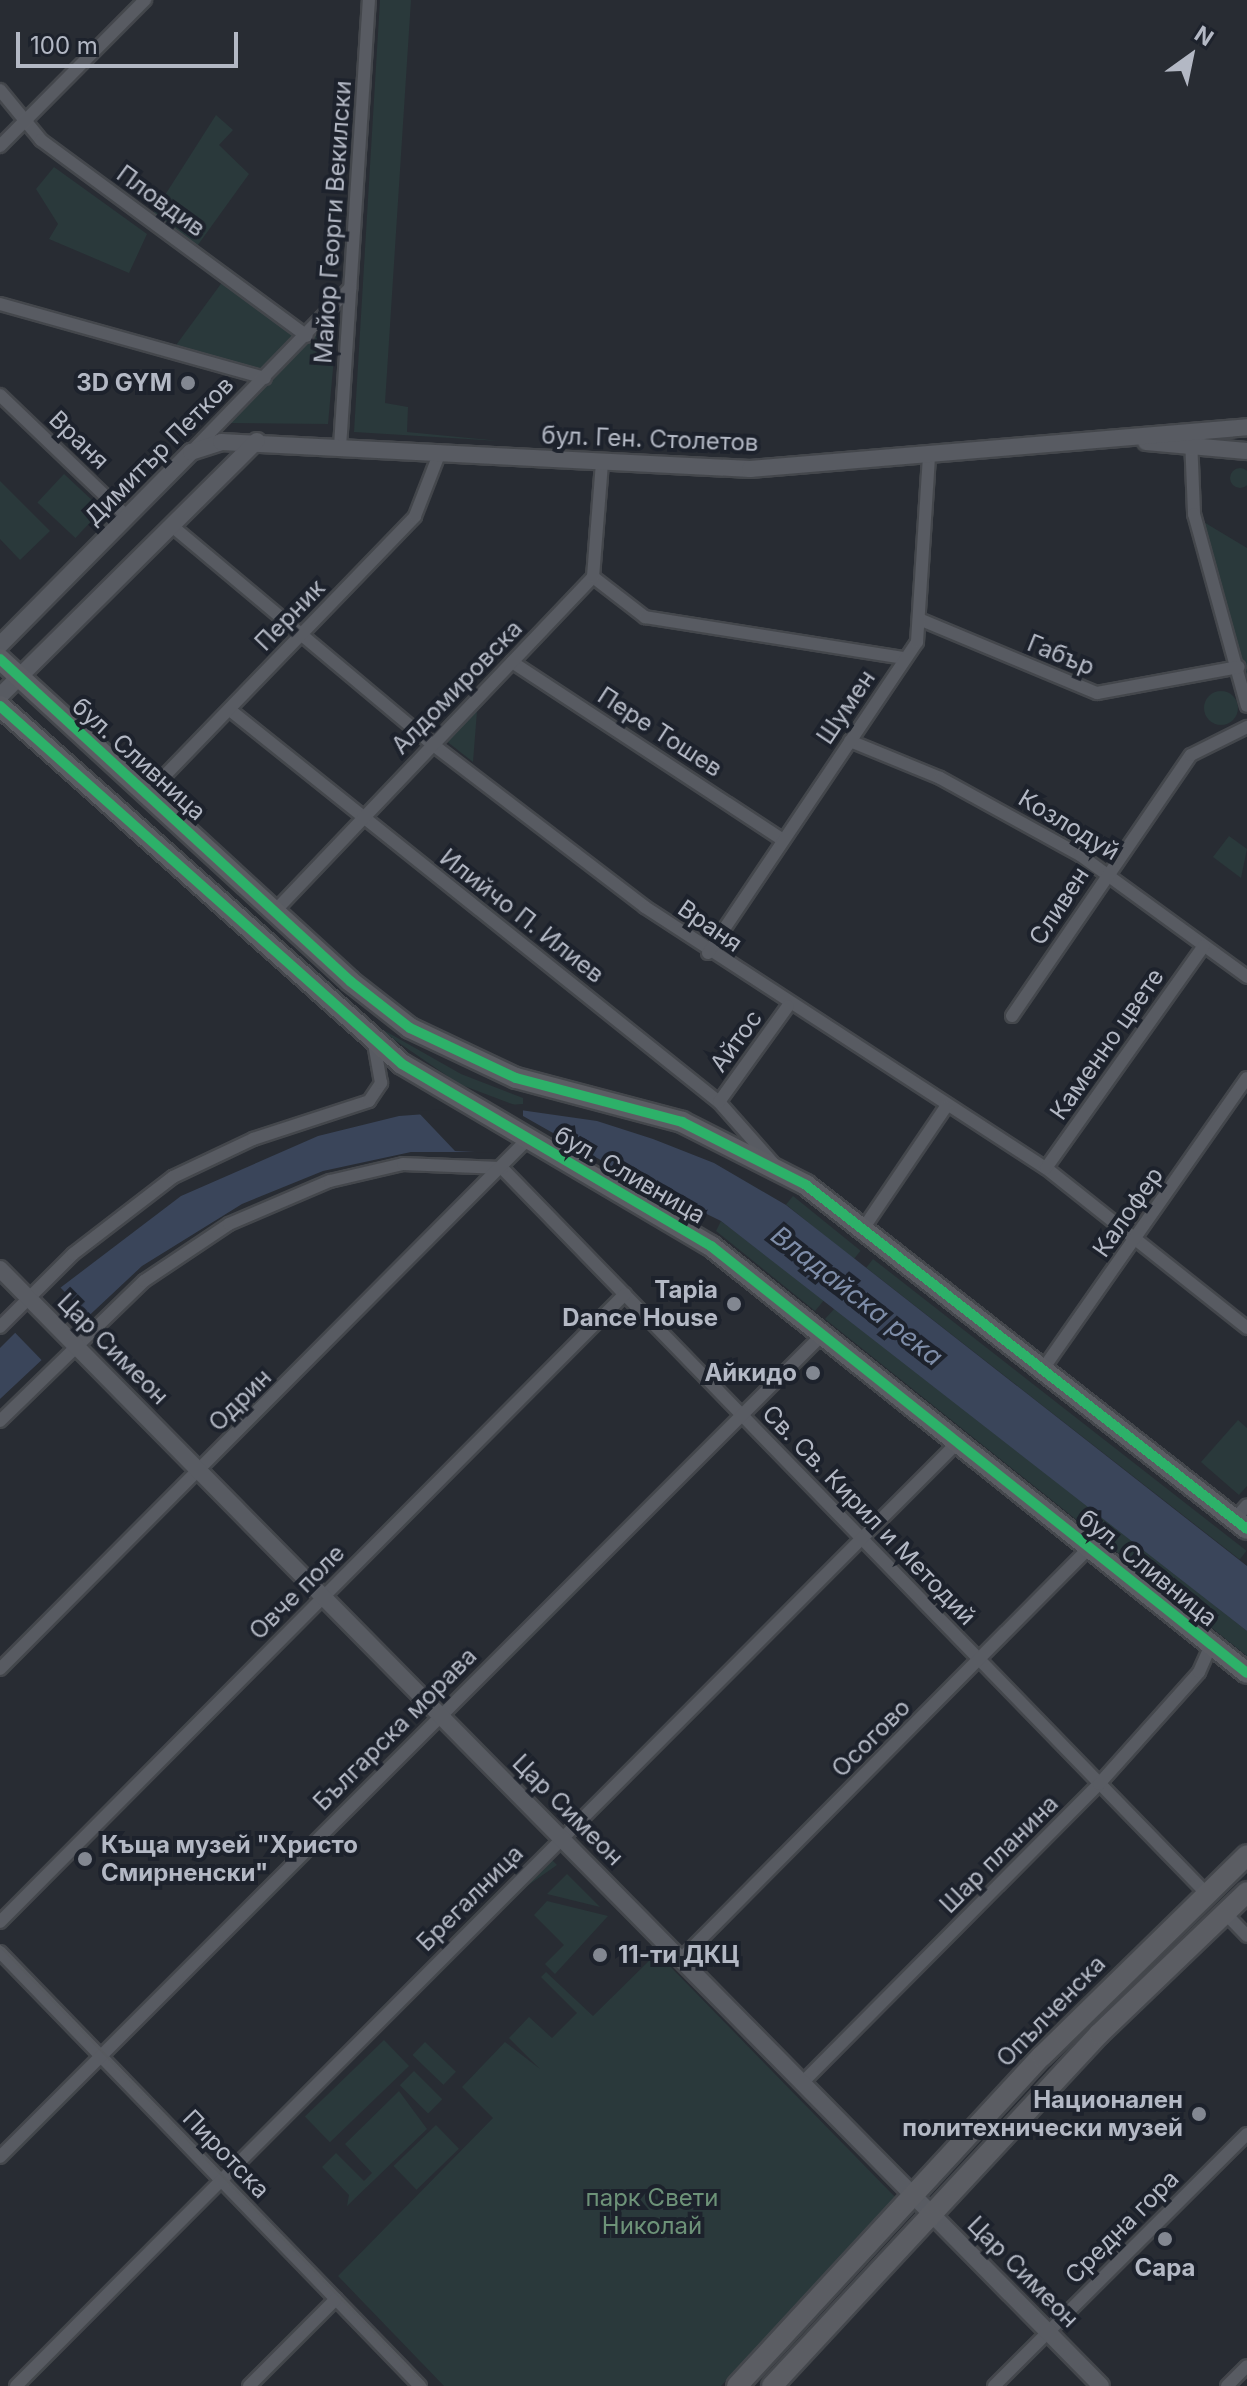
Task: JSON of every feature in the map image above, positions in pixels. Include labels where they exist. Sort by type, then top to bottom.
[{"type":"main road","name":"бул. Сливница","points":[[0,659],[360,989],[454,1052],[516,1078],[682,1122],[778,1168],[865,1226],[1043,1369],[1243,1518]]},
{"type":"main road","name":"бул. Сливница","points":[[0,706],[374,1043],[460,1101],[681,1225],[823,1334],[1247,1673]]},
{"type":"main road","name":"Опълченска","points":[[737,2386],[1205,1892],[1247,1855]]},
{"type":"main road","name":"Опълченска","points":[[772,2386],[1099,2034],[1247,1892]]},
{"type":"street","points":[[0,146],[145,0]]},
{"type":"street","name":"Майор Георги Векилски","points":[[340,447],[369,0]]},
{"type":"street","name":"Пловдив","points":[[0,90],[24,122],[307,336]]},
{"type":"street","name":"Димитър Петков","points":[[0,645],[307,336],[350,288]]},
{"type":"street","points":[[0,304],[265,378]]},
{"type":"street","name":"Враня","points":[[0,395],[127,517]]},
{"type":"street","name":"бул. Ген. Столетов","points":[[191,452],[257,441],[602,463],[750,469],[1191,437],[1247,427]]},
{"type":"street","points":[[1191,437],[1194,514],[1239,667],[1247,706]]},
{"type":"street","name":"бул. Ген. Столетов","points":[[1191,437],[1247,451]]},
{"type":"street","points":[[0,696],[257,441]]},
{"type":"street","name":"Перник","points":[[147,794],[415,516],[440,452]]},
{"type":"street","name":"Шумен","points":[[708,953],[905,658],[919,619],[929,455]]},
{"type":"street","points":[[602,463],[593,577],[645,617],[905,658]]},
{"type":"street","name":"Враня","points":[[172,526],[432,744],[708,953],[1046,1168],[1136,1241],[1245,1321]]},
{"type":"street","name":"Алдомировска","points":[[275,911],[593,577]]},
{"type":"street","name":"Габър","points":[[919,619],[1097,693],[1239,667]]},
{"type":"street","name":"Пере Тошев","points":[[512,662],[783,840]]},
{"type":"street","name":"Илийчо П. Илиев","points":[[230,710],[719,1102],[778,1168]]},
{"type":"street","name":"Сливен","points":[[1012,1016],[1107,873],[1191,755],[1247,727]]},
{"type":"street","name":"Козлодуй","points":[[850,741],[960,788],[1107,873],[1247,977]]},
{"type":"street","name":"Каменно цвете","points":[[1046,1168],[1204,946]]},
{"type":"street","name":"Айтос","points":[[719,1102],[788,1006]]},
{"type":"street","points":[[0,1327],[32,1301],[84,1244],[173,1177],[253,1139],[369,1101],[381,1083],[374,1043]]},
{"type":"street","name":"Калофер","points":[[1043,1369],[1136,1241],[1247,1078]]},
{"type":"street","points":[[865,1226],[946,1107]]},
{"type":"street","name":"Одрин","points":[[0,1669],[528,1139]]},
{"type":"street","points":[[0,1421],[73,1342],[167,1264],[262,1207],[403,1164],[505,1164]]},
{"type":"street","name":"Св. Св. Кирил и Методий","points":[[505,1164],[625,1294],[1205,1892]]},
{"type":"street","name":"Цар Симеон","points":[[0,1269],[1101,2386]]},
{"type":"street","name":"Овче поле","points":[[0,1922],[625,1294]]},
{"type":"street","name":"Българска морава","points":[[0,2157],[823,1334]]},
{"type":"street","name":"Брегалница","points":[[16,2386],[958,1442]]},
{"type":"street","name":"Осогово","points":[[681,1959],[1090,1547]]},
{"type":"street","name":"Шар планина","points":[[803,2082],[1099,1784],[1199,1672],[1211,1645]]},
{"type":"street","points":[[1224,1912],[1247,1936]]},
{"type":"street","name":"Пиротска","points":[[0,1952],[420,2386]]},
{"type":"street","name":"Средна гора","points":[[994,2386],[1247,2134]]},
{"type":"street","points":[[249,2386],[336,2299]]},
{"type":"street","points":[[1227,2386],[1247,2366]]},
{"type":"green space","points":[[380,0],[411,0],[385,403],[408,407],[407,432],[500,441],[354,432]]},
{"type":"green space","points":[[216,115],[233,130],[219,145],[249,174],[195,249],[151,217]]},
{"type":"green space","points":[[54,167],[147,234],[129,273],[49,239],[58,224],[36,189]]},
{"type":"green space","points":[[223,281],[297,337],[262,372],[171,352]]},
{"type":"green space","points":[[338,313],[328,424],[229,423],[249,401]]},
{"type":"green space","points":[[1240,468],[1247,471],[1250,478],[1247,485],[1240,488],[1233,485],[1230,478],[1233,471]]},
{"type":"green space","points":[[64,474],[102,509],[75,538],[37,503]]},
{"type":"green space","points":[[0,481],[50,531],[20,560],[0,539]]},
{"type":"green space","points":[[1197,518],[1247,548],[1247,675],[1233,632]]},
{"type":"green space","points":[[1221,691],[1233,696],[1238,708],[1233,720],[1221,725],[1209,720],[1204,708],[1209,696]]},
{"type":"green space","points":[[477,711],[473,762],[445,740]]},
{"type":"green space","points":[[1229,836],[1247,849],[1241,878],[1213,857]]},
{"type":"green space","points":[[364,1019],[461,1074],[523,1098],[523,1108],[459,1084]]},
{"type":"green space","points":[[793,1196],[861,1251],[854,1259],[786,1205]]},
{"type":"green space","points":[[721,1221],[825,1299],[815,1311],[716,1231]]},
{"type":"green space","points":[[873,1259],[1247,1551],[1240,1559],[866,1268]]},
{"type":"green space","points":[[836,1307],[1247,1631],[1247,1656],[825,1319]]},
{"type":"green space","points":[[1238,1420],[1247,1428],[1247,1486],[1239,1495],[1201,1462]]},
{"type":"green space","points":[[547,1855],[557,1865],[527,1886],[521,1881]]},
{"type":"green space","points":[[567,1874],[600,1907],[547,1894]]},
{"type":"green space","points":[[547,1901],[608,1916],[555,1974],[545,1964],[564,1945],[534,1915]]},
{"type":"green space","name":"парк Свети Николай","points":[[657,1953],[897,2199],[721,2386],[444,2386],[338,2276],[493,2118],[462,2087],[505,2042],[540,2069],[509,2038],[529,2017],[552,2038],[577,2013],[541,1977],[546,1972],[593,2016]]},
{"type":"green space","points":[[384,2040],[409,2066],[330,2142],[305,2116]]},
{"type":"green space","points":[[425,2042],[456,2072],[443,2085],[412,2055]]},
{"type":"green space","points":[[414,2071],[442,2099],[428,2113],[400,2085]]},
{"type":"green space","points":[[399,2091],[427,2129],[347,2206],[349,2195],[322,2167],[336,2153],[364,2181],[372,2173],[345,2144]]},
{"type":"green space","points":[[436,2125],[459,2149],[416,2190],[394,2166]]},
{"type":"water","name":"Владайска река","points":[[507,1108],[597,1121],[653,1139],[714,1163],[786,1205],[1247,1566],[1247,1631],[721,1221],[629,1176],[538,1152],[411,1152],[323,1171],[242,1204],[142,1266],[0,1399],[0,1348],[60,1288],[181,1196],[318,1136],[399,1116]]},
{"type":"pier","points":[[523,1104],[523,1116],[629,1176],[537,1155],[455,1151],[417,1111]]},
{"type":"pier","points":[[58,1285],[89,1317],[43,1362],[12,1329]]},
{"type":"tram line","points":[[0,1946],[426,2386]]},
{"type":"cycle path","points":[[0,659],[350,981],[410,1028],[516,1078],[682,1122],[806,1185],[1247,1529]]},
{"type":"cycle path","points":[[0,706],[402,1064],[711,1246],[1247,1673]]},
{"type":"place","name":"3D GYM","points":[[188,383]]},
{"type":"place","name":"Tapia Dance House","points":[[734,1304]]},
{"type":"place","name":"Айкидо","points":[[813,1373]]},
{"type":"place","name":"Къща музей \"Христо Смирненски\"","points":[[85,1859]]},
{"type":"place","name":"11-ти ДКЦ","points":[[600,1955]]},
{"type":"place","name":"Национален политехнически музей","points":[[1199,2114]]},
{"type":"place","name":"Сара","points":[[1165,2239]]}]
